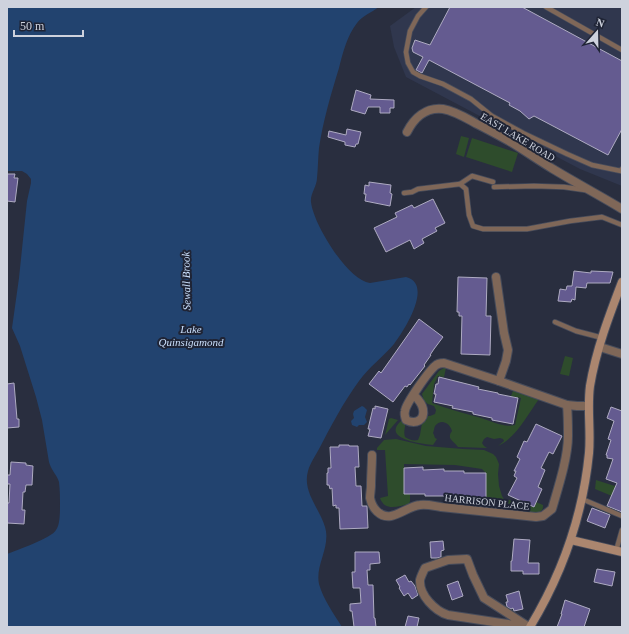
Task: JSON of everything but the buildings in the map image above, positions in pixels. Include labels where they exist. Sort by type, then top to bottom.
[{"type":"main road","points":[[529,627],[549,593],[571,540],[586,478],[590,436],[588,406],[592,378],[602,338],[622,282]]},
{"type":"main road","points":[[571,540],[619,552]]},
{"type":"street","name":"EAST LAKE ROAD","points":[[407,132],[414,121],[424,112],[436,109],[451,111],[467,118],[508,141],[622,209]]},
{"type":"street","points":[[496,277],[508,350],[499,381]]},
{"type":"street","points":[[600,347],[622,354]]},
{"type":"street","points":[[414,395],[429,373],[439,363],[499,381],[567,405],[588,406]]},
{"type":"street","name":"HARRISON PLACE","points":[[372,455],[370,498],[376,512],[384,516],[391,516],[414,506],[427,505],[541,517],[552,509],[566,454],[568,437],[567,405]]},
{"type":"street","points":[[467,559],[484,598],[529,627],[444,614],[426,598],[420,579],[425,568],[448,560],[467,559]]},
{"type":"lane","points":[[426,7],[418,16],[410,31],[406,52],[408,63],[413,72],[442,84],[471,99],[492,116],[567,154],[592,165],[621,171],[622,169]]},
{"type":"lane","points":[[546,7],[622,50]]},
{"type":"lane","points":[[404,193],[412,192],[418,189],[460,184],[472,176],[493,185],[564,187],[593,192]]},
{"type":"lane","points":[[460,184],[466,189],[469,216],[473,226],[483,229],[527,230],[570,221],[602,217],[622,225]]},
{"type":"lane","points":[[555,322],[576,331],[602,338]]},
{"type":"lane","points":[[582,499],[622,516]]},
{"type":"lane","points":[[619,552],[622,530]]},
{"type":"shaded area","points":[[416,7],[622,7],[622,186],[580,169],[406,77],[394,47],[390,26]]},
{"type":"green space","points":[[461,136],[469,138],[464,157],[456,154]]},
{"type":"green space","points":[[472,138],[518,153],[512,172],[466,157]]},
{"type":"green space","points":[[565,356],[573,358],[569,376],[560,374]]},
{"type":"green space","points":[[446,368],[444,377],[438,376],[434,384],[432,403],[444,407],[498,424],[511,426],[515,425],[521,398],[511,396],[514,388],[539,399],[516,432],[498,446],[504,441],[503,439],[487,437],[482,443],[487,448],[458,447],[451,440],[451,428],[445,422],[440,422],[435,427],[433,433],[437,439],[433,445],[413,442],[399,436],[396,432],[396,427],[401,421],[405,422],[405,437],[412,440],[418,440],[422,423],[428,416],[435,414],[436,410],[434,406],[424,401],[422,394],[439,371]]},
{"type":"green space","points":[[391,418],[398,420],[385,435],[389,419]]},
{"type":"green space","points":[[396,439],[426,446],[484,450],[493,454],[499,464],[499,486],[502,496],[510,509],[502,508],[501,506],[503,499],[494,498],[492,507],[481,506],[481,499],[486,499],[486,473],[482,469],[455,465],[404,464],[404,494],[410,494],[409,504],[388,507],[380,498],[388,496],[385,450],[377,450],[377,448],[384,440]]},
{"type":"green space","points":[[596,480],[621,488],[612,496],[595,489]]},
{"type":"green space","points":[[506,500],[510,500],[512,503],[517,505],[534,507],[536,502],[543,505],[543,508],[541,511],[535,513],[513,510]]},
{"type":"water","name":"Lake Quinsigamond","points":[[7,7],[379,7],[364,16],[359,21],[346,44],[323,128],[319,148],[317,181],[311,199],[313,211],[324,236],[342,262],[351,272],[361,280],[370,283],[406,277],[414,281],[417,289],[417,298],[410,319],[394,344],[367,371],[353,389],[342,406],[308,471],[307,486],[309,493],[323,520],[326,534],[325,549],[318,577],[319,584],[326,601],[342,627],[7,627],[7,554],[34,544],[48,537],[56,530],[60,519],[60,491],[59,482],[49,462],[42,420],[36,397],[20,346],[12,328],[31,179],[22,171],[7,171]]},
{"type":"water","points":[[362,406],[367,410],[365,417],[367,422],[364,425],[359,425],[357,427],[352,425],[351,421],[354,418],[354,411]]},
{"type":"water label","name":"Sewall Brook","points":[[186,281]]}]
